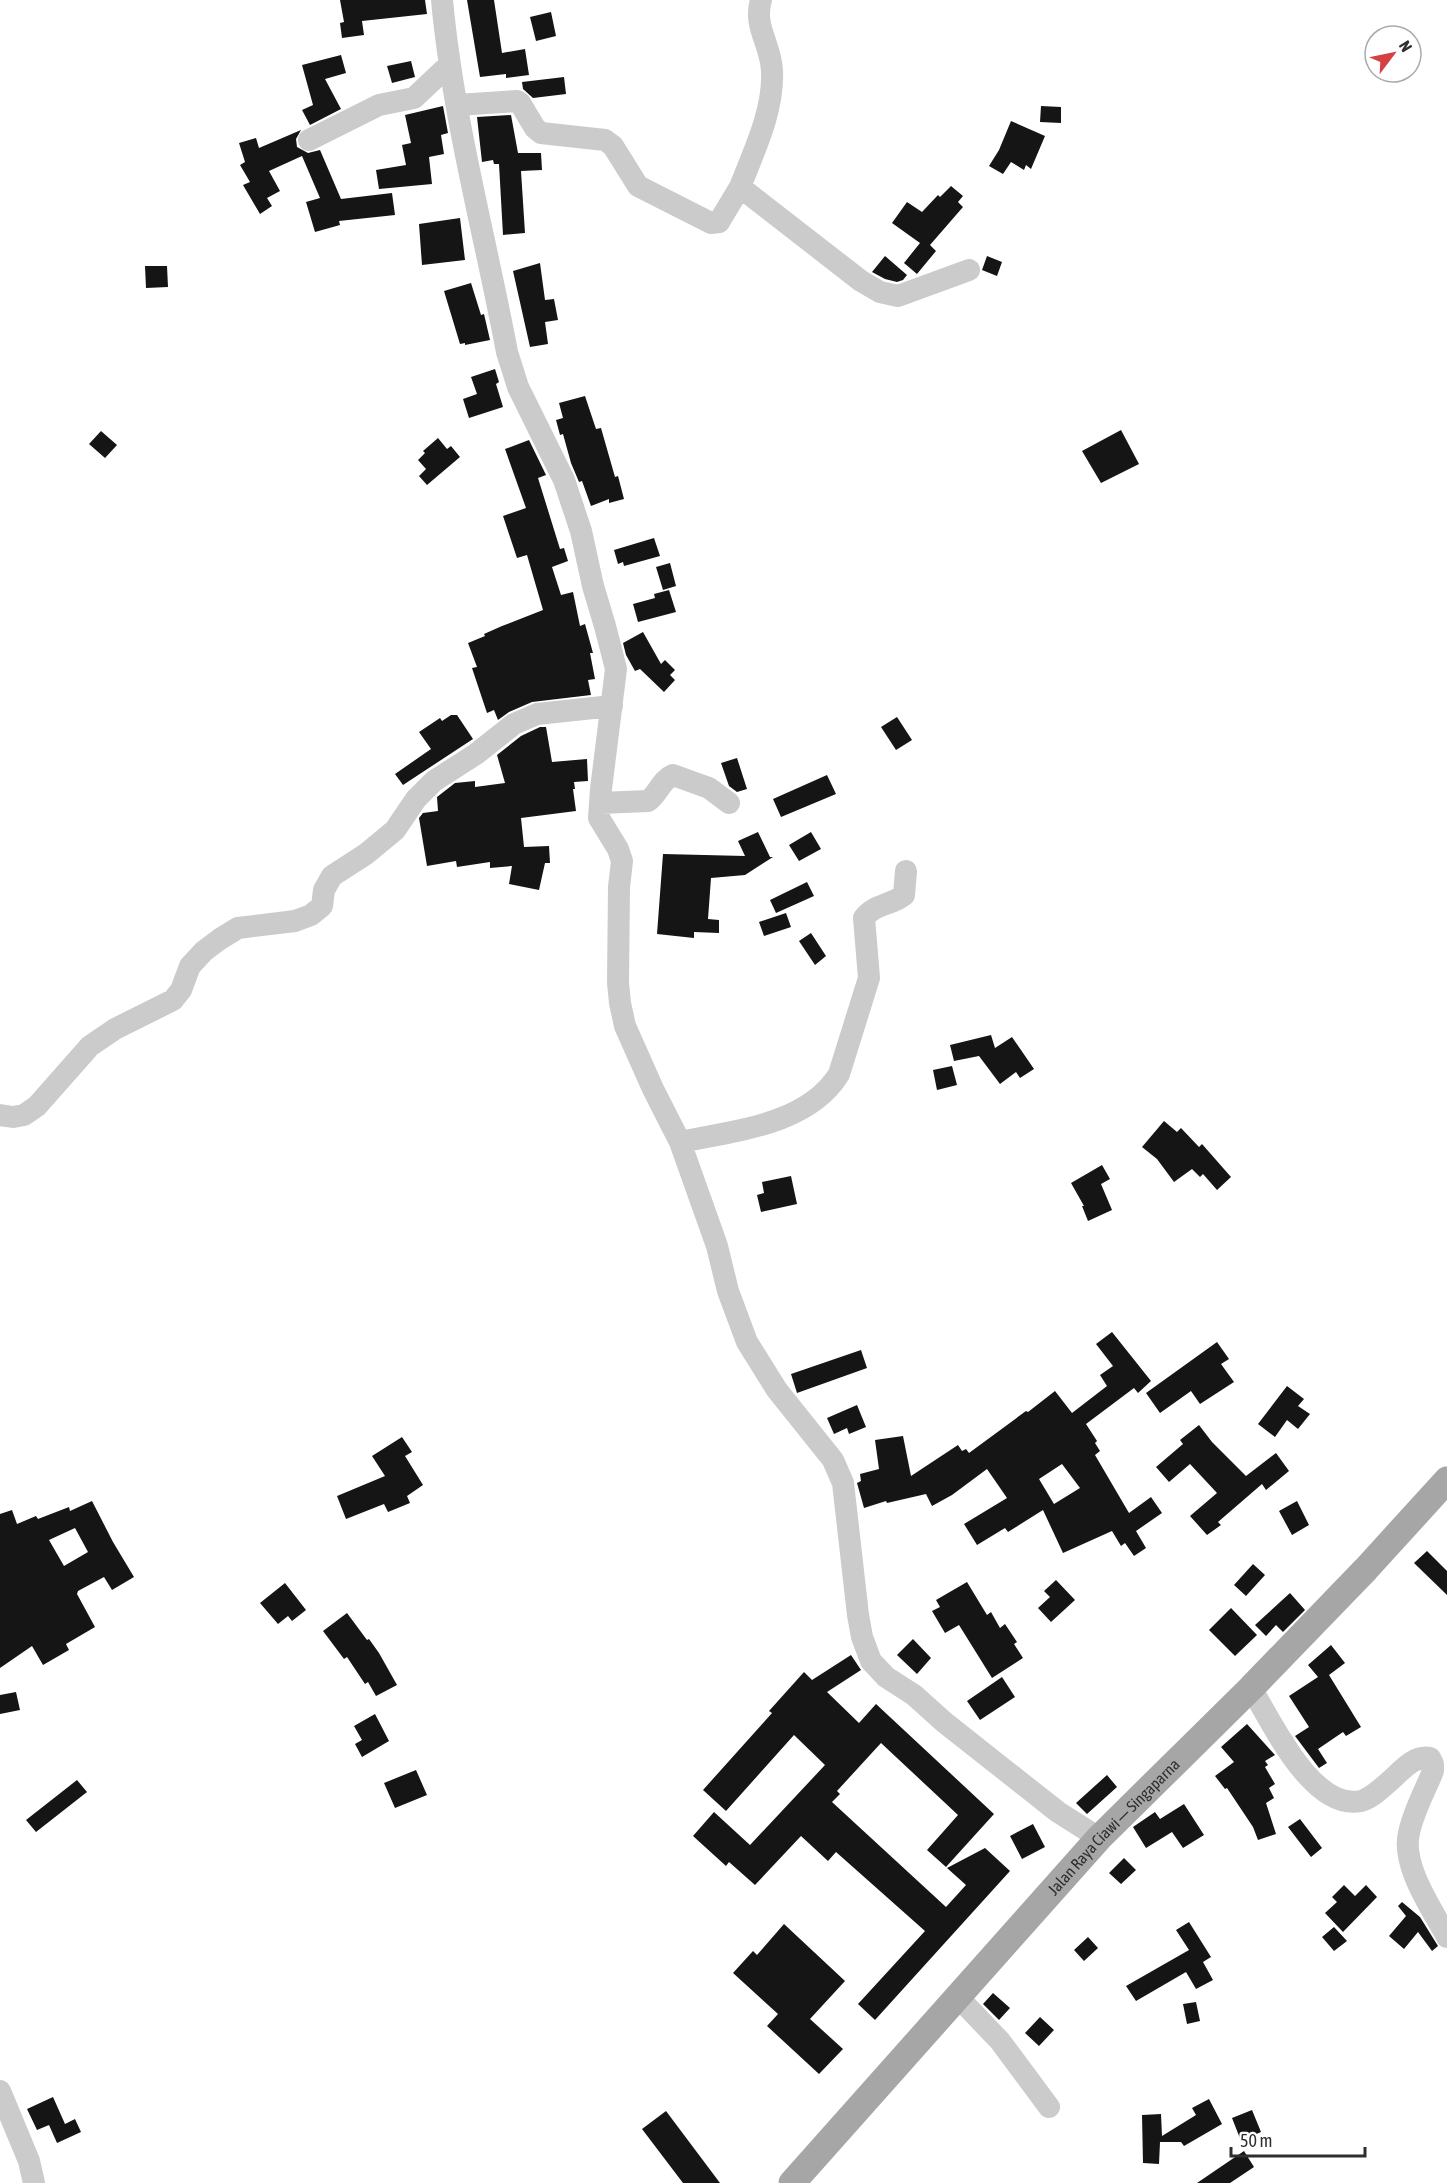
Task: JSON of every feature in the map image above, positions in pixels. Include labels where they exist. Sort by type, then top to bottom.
[{"type":"main road","name":"Jalan Raya Ciawi — Singaparna","points":[[792,2183],[1099,1838],[1251,1688],[1366,1569],[1447,1480]]},
{"type":"street","points":[[442,0],[457,105],[507,352],[518,387],[564,480],[580,531],[592,586],[616,669],[599,818],[618,849],[622,861],[619,887],[618,983],[626,1026],[637,1054],[680,1142],[717,1246],[728,1291],[747,1342],[777,1390],[833,1460],[843,1483],[858,1615],[870,1661],[886,1677],[914,1695],[944,1722],[1058,1812],[1099,1838]]},
{"type":"street","points":[[457,105],[517,101],[537,131],[605,140],[613,146],[638,186],[711,223],[719,222],[741,187],[767,110],[772,86],[771,58],[757,16],[761,0]]},
{"type":"street","points":[[309,140],[379,105],[414,98],[450,64]]},
{"type":"street","points":[[741,187],[861,281],[880,292],[898,296],[969,270]]},
{"type":"street","points":[[0,1115],[13,1118],[24,1115],[37,1106],[90,1046],[115,1029],[173,1000],[181,990],[190,966],[220,939],[238,928],[295,921],[311,915],[322,906],[324,890],[332,876],[366,854],[395,830],[416,799],[434,782],[476,754],[514,724],[537,714],[612,706]]},
{"type":"street","points":[[600,804],[648,801],[668,777],[673,775],[709,788],[729,803]]},
{"type":"street","points":[[680,1142],[735,1131],[797,1111],[834,1083],[839,1074],[869,978],[864,918],[874,909],[904,895],[906,871]]},
{"type":"street","points":[[1251,1688],[1298,1766],[1319,1788],[1341,1798],[1363,1801],[1417,1759],[1430,1758],[1433,1771],[1409,1831],[1407,1850],[1411,1869],[1447,1937]]},
{"type":"street","points":[[958,1997],[1000,2041],[1049,2107]]},
{"type":"street","points":[[0,2091],[29,2161],[34,2183]]},
{"type":"building","points":[[340,0],[425,0],[427,14],[362,21],[364,35],[342,38],[340,23],[344,22]]},
{"type":"building","points":[[467,0],[494,0],[502,53],[525,49],[529,75],[506,78],[506,74],[480,77]]},
{"type":"building","points":[[551,12],[556,36],[536,41],[530,17]]},
{"type":"building","points":[[341,55],[346,73],[325,79],[341,109],[310,125],[302,110],[313,105],[302,65]]},
{"type":"building","points":[[411,61],[415,77],[392,83],[387,66]]},
{"type":"building","points":[[564,77],[566,94],[533,98],[523,89],[522,82]]},
{"type":"building","points":[[443,106],[448,133],[441,135],[444,154],[429,157],[432,184],[379,189],[376,170],[406,165],[402,145],[411,143],[405,115]]},
{"type":"building","points":[[1041,106],[1061,107],[1061,123],[1040,122]]},
{"type":"building","points":[[511,115],[518,153],[541,153],[542,170],[521,171],[525,233],[503,235],[499,164],[494,164],[493,160],[482,162],[477,117]]},
{"type":"building","points":[[1011,121],[1045,136],[1031,169],[1026,165],[1024,170],[1011,162],[1003,174],[989,166],[999,150]]},
{"type":"building","points":[[301,130],[296,139],[297,147],[308,153],[320,150],[341,199],[392,193],[395,215],[339,221],[340,225],[315,232],[306,202],[320,198],[302,156],[269,171],[280,191],[267,198],[272,206],[260,214],[243,185],[250,182],[240,165],[245,162],[239,143],[256,138],[259,148]]},
{"type":"building","points":[[951,186],[963,196],[958,202],[963,207],[930,245],[936,251],[917,274],[904,263],[920,243],[892,223],[907,202],[922,212],[938,195],[940,197]]},
{"type":"building","points":[[460,218],[465,260],[422,265],[419,224]]},
{"type":"building","points":[[885,256],[907,275],[903,280],[897,282],[885,279],[872,272]]},
{"type":"building","points":[[987,256],[1002,262],[997,276],[982,270]]},
{"type":"building","points":[[540,263],[545,300],[554,299],[558,320],[545,322],[548,344],[530,347],[513,271]]},
{"type":"building","points":[[145,266],[167,266],[168,287],[146,288]]},
{"type":"building","points":[[471,283],[481,315],[484,314],[490,340],[465,345],[465,343],[460,344],[444,291]]},
{"type":"building","points":[[495,369],[499,382],[496,384],[503,407],[469,418],[463,399],[477,394],[471,377]]},
{"type":"building","points":[[585,396],[596,429],[601,428],[624,499],[609,503],[609,499],[591,506],[582,481],[579,482],[571,463],[563,434],[560,435],[556,420],[563,418],[559,403]]},
{"type":"building","points":[[1121,430],[1139,464],[1101,483],[1082,451]]},
{"type":"building","points":[[101,431],[117,445],[105,458],[89,444]]},
{"type":"building","points":[[438,438],[447,449],[451,446],[460,457],[427,485],[419,476],[426,469],[418,460],[425,453],[423,451]]},
{"type":"building","points":[[529,440],[546,475],[538,478],[560,549],[564,548],[568,561],[552,567],[561,595],[573,592],[580,626],[585,624],[593,653],[590,653],[595,679],[588,680],[591,695],[532,702],[509,712],[498,720],[494,710],[487,713],[472,668],[477,667],[468,643],[502,626],[543,610],[527,555],[517,558],[503,516],[526,508],[505,449]]},
{"type":"building","points":[[654,538],[660,556],[624,566],[623,562],[618,564],[614,550]]},
{"type":"building","points":[[670,563],[676,586],[663,590],[656,567]]},
{"type":"building","points":[[669,590],[676,612],[638,622],[633,604],[655,598],[654,594]]},
{"type":"building","points":[[643,632],[661,664],[665,660],[675,670],[670,675],[675,680],[664,692],[640,669],[635,671],[626,655],[623,643]]},
{"type":"building","points":[[451,715],[457,715],[473,739],[403,785],[395,774],[431,749],[419,732],[440,718],[442,721]]},
{"type":"building","points":[[897,717],[912,740],[896,750],[881,727]]},
{"type":"building","points":[[540,727],[546,727],[552,762],[587,759],[588,781],[574,782],[576,811],[521,818],[524,847],[549,846],[550,863],[545,863],[539,890],[509,884],[512,866],[490,868],[490,862],[457,867],[456,861],[427,866],[419,818],[423,813],[438,811],[437,797],[455,783],[475,781],[475,787],[505,783],[497,755],[521,736]]},
{"type":"building","points":[[737,758],[747,789],[737,792],[729,786],[721,763]]},
{"type":"building","points":[[827,775],[836,794],[781,817],[773,799]]},
{"type":"building","points":[[758,832],[770,857],[773,857],[745,875],[711,878],[708,919],[719,920],[719,933],[694,932],[694,938],[657,934],[663,854],[745,856],[738,841]]},
{"type":"building","points":[[811,832],[821,849],[799,861],[789,845]]},
{"type":"building","points":[[807,882],[814,896],[776,913],[770,900]]},
{"type":"building","points":[[786,913],[791,927],[764,936],[759,922]]},
{"type":"building","points":[[811,933],[826,956],[815,965],[799,941]]},
{"type":"building","points":[[991,1035],[995,1048],[1012,1037],[1034,1069],[1020,1078],[1016,1072],[1000,1084],[979,1056],[954,1061],[950,1045]]},
{"type":"building","points":[[952,1066],[957,1085],[937,1090],[933,1070]]},
{"type":"building","points":[[1164,1121],[1177,1132],[1181,1128],[1199,1147],[1202,1144],[1231,1177],[1217,1190],[1203,1174],[1200,1177],[1192,1169],[1174,1182],[1157,1159],[1142,1147]]},
{"type":"building","points":[[1102,1165],[1110,1179],[1101,1184],[1112,1210],[1088,1221],[1082,1206],[1084,1206],[1071,1183]]},
{"type":"building","points":[[791,1176],[797,1204],[761,1212],[757,1195],[764,1193],[762,1182]]},
{"type":"building","points":[[1112,1332],[1151,1381],[1138,1393],[1134,1388],[1086,1424],[1097,1441],[1095,1443],[1100,1451],[1095,1455],[1129,1513],[1151,1497],[1162,1513],[1136,1531],[1146,1548],[1134,1556],[1125,1543],[1121,1546],[1112,1531],[1063,1553],[1043,1510],[1008,1532],[1005,1528],[977,1545],[964,1524],[1007,1498],[987,1469],[952,1495],[932,1506],[926,1494],[887,1503],[886,1501],[864,1508],[857,1483],[861,1481],[860,1474],[879,1469],[875,1440],[903,1436],[911,1476],[958,1445],[962,1451],[966,1449],[969,1453],[1055,1391],[1072,1413],[1107,1386],[1100,1375],[1113,1366],[1096,1344]],"holes":[[[1062,1464],[1080,1488],[1054,1504],[1039,1479]]]},
{"type":"building","points":[[1217,1342],[1229,1359],[1221,1364],[1234,1382],[1200,1404],[1191,1391],[1160,1413],[1146,1393]]},
{"type":"building","points":[[861,1350],[867,1368],[797,1393],[791,1374]]},
{"type":"building","points":[[1287,1386],[1304,1399],[1298,1406],[1310,1414],[1298,1429],[1287,1420],[1275,1437],[1258,1424]]},
{"type":"building","points":[[857,1405],[866,1427],[849,1434],[847,1428],[834,1434],[827,1418]]},
{"type":"building","points":[[1199,1425],[1212,1442],[1246,1476],[1276,1453],[1289,1471],[1266,1490],[1262,1484],[1218,1522],[1221,1525],[1207,1535],[1190,1516],[1217,1493],[1190,1464],[1169,1482],[1156,1467],[1183,1444],[1180,1440]]},
{"type":"building","points":[[402,1437],[412,1452],[405,1456],[423,1485],[407,1496],[410,1503],[388,1512],[384,1504],[346,1519],[337,1496],[385,1476],[372,1456]]},
{"type":"building","points":[[92,1501],[134,1577],[112,1590],[104,1577],[78,1591],[77,1594],[95,1627],[66,1644],[69,1650],[43,1665],[32,1646],[0,1668],[0,1514],[12,1510],[17,1524],[69,1507],[70,1511]],"holes":[[[75,1528],[88,1552],[64,1566],[49,1540]]]},
{"type":"building","points":[[1297,1501],[1309,1525],[1292,1535],[1279,1511]]},
{"type":"building","points":[[1427,1551],[1447,1571],[1447,1595],[1414,1563]]},
{"type":"building","points":[[1253,1564],[1265,1575],[1246,1596],[1234,1585]]},
{"type":"building","points":[[1056,1580],[1075,1600],[1051,1622],[1038,1608],[1050,1597],[1044,1591]]},
{"type":"building","points":[[967,1582],[987,1615],[991,1612],[1000,1628],[1005,1624],[1017,1642],[1014,1644],[1023,1658],[992,1678],[959,1625],[945,1633],[932,1611],[940,1607],[936,1600]]},
{"type":"building","points":[[285,1583],[306,1610],[292,1621],[288,1616],[278,1624],[260,1603]]},
{"type":"building","points":[[1290,1593],[1305,1610],[1283,1632],[1276,1625],[1266,1636],[1255,1625]]},
{"type":"building","points":[[1231,1608],[1257,1635],[1235,1656],[1209,1630]]},
{"type":"building","points":[[347,1613],[379,1653],[397,1685],[376,1696],[368,1682],[365,1684],[347,1657],[344,1659],[323,1631]]},
{"type":"building","points":[[913,1639],[931,1658],[917,1674],[897,1655]]},
{"type":"building","points":[[1331,1645],[1345,1663],[1329,1675],[1361,1727],[1346,1736],[1343,1732],[1318,1749],[1327,1763],[1319,1768],[1295,1736],[1309,1727],[1289,1696],[1318,1677],[1308,1665]]},
{"type":"building","points":[[851,1655],[861,1670],[827,1692],[859,1723],[876,1704],[994,1814],[946,1867],[927,1850],[958,1815],[881,1743],[837,1791],[840,1794],[832,1802],[946,1907],[966,1885],[947,1868],[985,1848],[1010,1871],[875,2020],[858,2004],[925,1931],[836,1852],[828,1861],[801,1836],[755,1885],[729,1862],[726,1866],[693,1836],[714,1812],[750,1845],[825,1765],[794,1735],[726,1811],[703,1790],[772,1713],[769,1711],[804,1672],[812,1680]]},
{"type":"building","points":[[1002,1677],[1015,1697],[980,1720],[967,1701]]},
{"type":"building","points":[[16,1692],[20,1710],[0,1714],[0,1695]]},
{"type":"building","points":[[375,1714],[389,1741],[362,1757],[355,1744],[362,1740],[354,1726]]},
{"type":"building","points":[[1247,1724],[1275,1755],[1265,1761],[1268,1765],[1265,1767],[1275,1784],[1269,1788],[1274,1798],[1266,1803],[1276,1834],[1258,1840],[1253,1827],[1227,1788],[1225,1789],[1215,1776],[1234,1762],[1221,1747]]},
{"type":"building","points":[[416,1770],[427,1795],[395,1808],[384,1783]]},
{"type":"building","points":[[1107,1775],[1117,1787],[1087,1814],[1076,1803]]},
{"type":"building","points":[[77,1780],[87,1792],[36,1832],[26,1820]]},
{"type":"building","points":[[1184,1804],[1204,1835],[1183,1848],[1172,1832],[1146,1848],[1133,1827],[1155,1812],[1160,1819]]},
{"type":"building","points":[[1300,1819],[1322,1848],[1311,1857],[1288,1827]]},
{"type":"building","points":[[1033,1824],[1045,1847],[1022,1859],[1010,1836]]},
{"type":"building","points":[[1124,1858],[1136,1870],[1121,1884],[1109,1873]]},
{"type":"building","points":[[1344,1885],[1355,1896],[1366,1885],[1377,1897],[1343,1932],[1325,1913],[1337,1902],[1332,1897]]},
{"type":"building","points":[[1402,1902],[1420,1917],[1438,1946],[1432,1951],[1418,1932],[1404,1949],[1389,1936],[1406,1916],[1398,1906]]},
{"type":"building","points":[[1189,1922],[1211,1957],[1203,1962],[1213,1980],[1196,1989],[1186,1972],[1136,2001],[1126,1986],[1189,1950],[1176,1930]]},
{"type":"building","points":[[784,1924],[845,1981],[810,2019],[843,2049],[819,2074],[767,2026],[778,2014],[733,1973],[753,1951],[757,1955]]},
{"type":"building","points":[[1334,1927],[1347,1941],[1334,1951],[1322,1937]]},
{"type":"building","points":[[1088,1937],[1098,1948],[1084,1961],[1074,1950]]},
{"type":"building","points":[[993,1993],[1010,2008],[999,2020],[983,2004]]},
{"type":"building","points":[[1196,2002],[1200,2021],[1187,2024],[1183,2004]]},
{"type":"building","points":[[1040,2017],[1054,2030],[1039,2046],[1025,2033]]},
{"type":"building","points":[[53,2097],[65,2124],[75,2119],[81,2132],[57,2143],[49,2125],[37,2130],[27,2109]]},
{"type":"building","points":[[1209,2099],[1222,2124],[1184,2146],[1181,2142],[1160,2142],[1159,2164],[1143,2163],[1142,2115],[1161,2114],[1162,2136],[1196,2115],[1192,2108]]},
{"type":"building","points":[[1252,2110],[1261,2132],[1241,2141],[1232,2118]]},
{"type":"building","points":[[666,2111],[720,2183],[683,2183],[642,2129]]},
{"type":"building","points":[[1244,2151],[1254,2167],[1230,2183],[1197,2183]]}]
